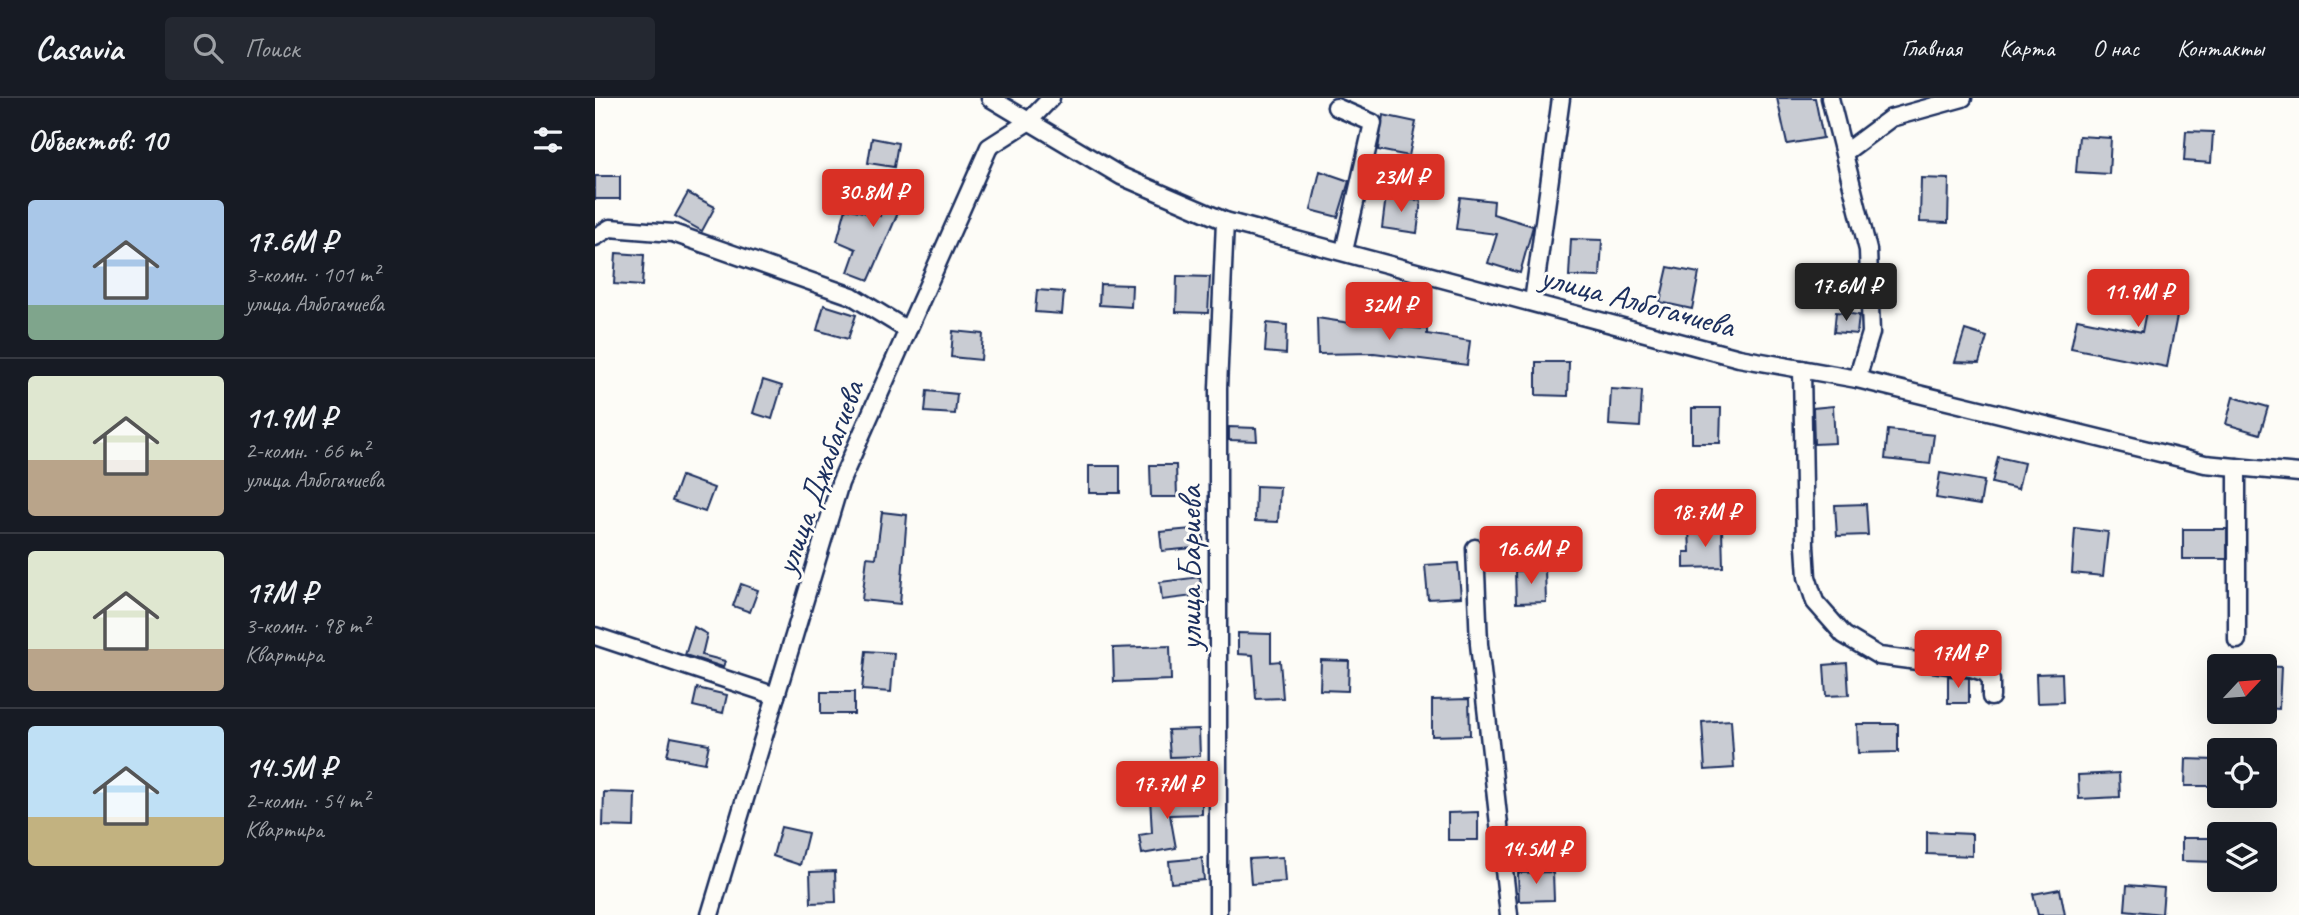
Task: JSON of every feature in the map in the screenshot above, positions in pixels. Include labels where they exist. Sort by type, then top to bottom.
[{"type":"street","name":"улица Албогачиева","points":[[990,98],[1121,176],[1225,220],[1739,359],[1857,379],[2206,464],[2299,473]]},
{"type":"street","name":"улица Джабагиева","points":[[710,915],[840,483],[989,147],[1028,122],[1051,98]]},
{"type":"street","points":[[1533,302],[1561,98]]},
{"type":"street","points":[[1830,98],[1868,250],[1871,333],[1857,379]]},
{"type":"street","points":[[1844,153],[1891,118],[1963,98]]},
{"type":"street","points":[[1336,107],[1373,123],[1344,251]]},
{"type":"street","name":"улица Бариева","points":[[1218,915],[1218,388],[1225,220]]},
{"type":"street","points":[[595,237],[610,228],[673,233],[852,296],[906,329]]},
{"type":"street","points":[[1802,369],[1806,566],[1810,592],[1815,602],[1839,630],[1879,656],[1971,667],[1986,673],[1991,680],[1991,697]]},
{"type":"street","points":[[2237,467],[2237,640]]},
{"type":"street","points":[[1475,548],[1479,644],[1509,915]]},
{"type":"street","points":[[595,636],[776,696]]},
{"type":"building","points":[[1777,98],[1815,98],[1823,138],[1787,144]]},
{"type":"building","points":[[1383,115],[1416,122],[1409,156],[1378,150]]},
{"type":"building","points":[[2186,131],[2213,132],[2211,163],[2184,161]]},
{"type":"building","points":[[2079,136],[2111,138],[2109,174],[2076,172]]},
{"type":"building","points":[[872,138],[898,143],[894,167],[868,163]]},
{"type":"building","points":[[1320,171],[1349,181],[1338,217],[1311,210]]},
{"type":"building","points":[[595,176],[620,176],[620,199],[595,199]]},
{"type":"building","points":[[1921,178],[1949,179],[1948,223],[1920,222]]},
{"type":"building","points":[[886,185],[920,193],[917,209],[901,206],[869,280],[848,272],[856,249],[837,241],[846,208],[880,216]]},
{"type":"building","points":[[688,193],[715,207],[702,231],[675,216]]},
{"type":"building","points":[[1386,196],[1421,201],[1417,233],[1382,228]]},
{"type":"building","points":[[1460,197],[1494,201],[1493,214],[1533,226],[1520,273],[1488,263],[1497,234],[1456,229]]},
{"type":"building","points":[[1571,239],[1602,240],[1600,277],[1569,276]]},
{"type":"building","points":[[616,253],[644,255],[642,286],[614,284]]},
{"type":"building","points":[[1668,267],[1699,273],[1692,309],[1660,302]]},
{"type":"building","points":[[2153,274],[2184,280],[2167,367],[2071,348],[2077,319],[2142,332]]},
{"type":"building","points":[[1177,276],[1210,277],[1208,313],[1176,312]]},
{"type":"building","points":[[1100,284],[1132,285],[1131,307],[1099,305]]},
{"type":"building","points":[[1037,290],[1064,292],[1062,314],[1035,312]]},
{"type":"building","points":[[824,305],[856,315],[848,339],[817,330]]},
{"type":"building","points":[[1836,312],[1859,315],[1857,334],[1834,332]]},
{"type":"building","points":[[1317,318],[1357,324],[1358,319],[1427,329],[1427,334],[1470,341],[1467,365],[1374,353],[1318,354]]},
{"type":"building","points":[[1267,323],[1287,325],[1286,354],[1265,352]]},
{"type":"building","points":[[1965,330],[1987,337],[1979,363],[1955,362]]},
{"type":"building","points":[[953,331],[983,334],[981,360],[951,357]]},
{"type":"building","points":[[1536,362],[1569,362],[1568,396],[1536,395]]},
{"type":"building","points":[[763,380],[782,386],[772,419],[753,413]]},
{"type":"building","points":[[1611,389],[1642,391],[1640,427],[1609,425]]},
{"type":"building","points":[[927,391],[957,394],[955,414],[925,412]]},
{"type":"building","points":[[2233,397],[2268,407],[2260,434],[2226,424]]},
{"type":"building","points":[[1833,406],[1835,443],[1814,444],[1813,408]]},
{"type":"building","points":[[1692,408],[1721,408],[1720,443],[1692,443]]},
{"type":"building","points":[[1229,427],[1256,428],[1257,441],[1229,440]]},
{"type":"building","points":[[1888,430],[1934,435],[1930,464],[1885,459]]},
{"type":"building","points":[[1998,457],[2024,463],[2018,489],[1992,483]]},
{"type":"building","points":[[1150,465],[1176,465],[1177,497],[1151,497]]},
{"type":"building","points":[[1089,466],[1120,466],[1120,493],[1089,493]]},
{"type":"building","points":[[1940,473],[1984,481],[1980,505],[1936,498]]},
{"type":"building","points":[[681,476],[714,488],[705,512],[672,501]]},
{"type":"building","points":[[1256,486],[1280,487],[1278,522],[1255,521]]},
{"type":"building","points":[[1866,504],[1868,535],[1837,536],[1835,505]]},
{"type":"building","points":[[882,512],[907,515],[900,604],[862,600],[867,557],[876,558]]},
{"type":"building","points":[[1202,528],[1204,547],[1162,551],[1160,532]]},
{"type":"building","points":[[1722,528],[1723,567],[1684,568],[1684,552],[1690,552],[1689,529]]},
{"type":"building","points":[[2075,528],[2108,532],[2103,576],[2072,573]]},
{"type":"building","points":[[2183,529],[2227,529],[2227,559],[2183,559]]},
{"type":"building","points":[[1458,563],[1461,597],[1428,599],[1425,565]]},
{"type":"building","points":[[1545,569],[1546,602],[1516,603],[1515,571]]},
{"type":"building","points":[[1200,577],[1202,595],[1162,600],[1160,582]]},
{"type":"building","points":[[741,584],[758,590],[750,612],[733,606]]},
{"type":"building","points":[[694,627],[707,634],[702,655],[725,661],[723,667],[685,655]]},
{"type":"building","points":[[1238,633],[1271,634],[1271,662],[1280,661],[1283,698],[1256,699],[1253,655],[1238,654]]},
{"type":"building","points":[[1170,646],[1171,680],[1114,682],[1113,648]]},
{"type":"building","points":[[866,651],[894,653],[891,692],[862,690]]},
{"type":"building","points":[[1321,660],[1349,661],[1348,691],[1320,690]]},
{"type":"building","points":[[1847,663],[1849,695],[1826,696],[1824,665]]},
{"type":"building","points":[[2277,667],[2281,667],[2277,709]]},
{"type":"building","points":[[2062,673],[2063,702],[2037,703],[2036,674]]},
{"type":"building","points":[[1948,676],[1969,678],[1969,703],[1948,703]]},
{"type":"building","points":[[697,688],[727,695],[723,713],[693,706]]},
{"type":"building","points":[[821,692],[854,692],[854,714],[821,714]]},
{"type":"building","points":[[1469,699],[1470,735],[1432,736],[1432,700]]},
{"type":"building","points":[[1731,720],[1734,768],[1705,770],[1702,722]]},
{"type":"building","points":[[1857,724],[1898,724],[1898,752],[1858,753]]},
{"type":"building","points":[[1199,729],[1200,756],[1170,757],[1168,730]]},
{"type":"building","points":[[671,737],[709,744],[705,763],[667,756]]},
{"type":"building","points":[[2186,759],[2207,760],[2207,786],[2185,786]]},
{"type":"building","points":[[2119,773],[2120,797],[2079,799],[2078,775]]},
{"type":"building","points":[[604,792],[635,793],[634,827],[603,826]]},
{"type":"building","points":[[1202,795],[1202,814],[1170,815],[1176,848],[1142,854],[1139,835],[1152,833],[1150,797]]},
{"type":"building","points":[[1478,812],[1478,840],[1448,840],[1448,813]]},
{"type":"building","points":[[781,827],[808,833],[800,865],[773,856]]},
{"type":"building","points":[[1927,832],[1972,834],[1972,856],[1927,854]]},
{"type":"building","points":[[2182,838],[2207,838],[2207,862],[2182,861]]},
{"type":"building","points":[[1283,857],[1285,882],[1251,884],[1249,859]]},
{"type":"building","points":[[1202,858],[1204,880],[1171,883],[1169,861]]},
{"type":"building","points":[[835,871],[836,902],[811,903],[810,872]]},
{"type":"building","points":[[1553,872],[1554,900],[1519,901],[1518,873]]},
{"type":"building","points":[[2127,885],[2164,888],[2162,914],[2125,910]]},
{"type":"building","points":[[2060,889],[2065,915],[2038,915],[2033,894]]}]
